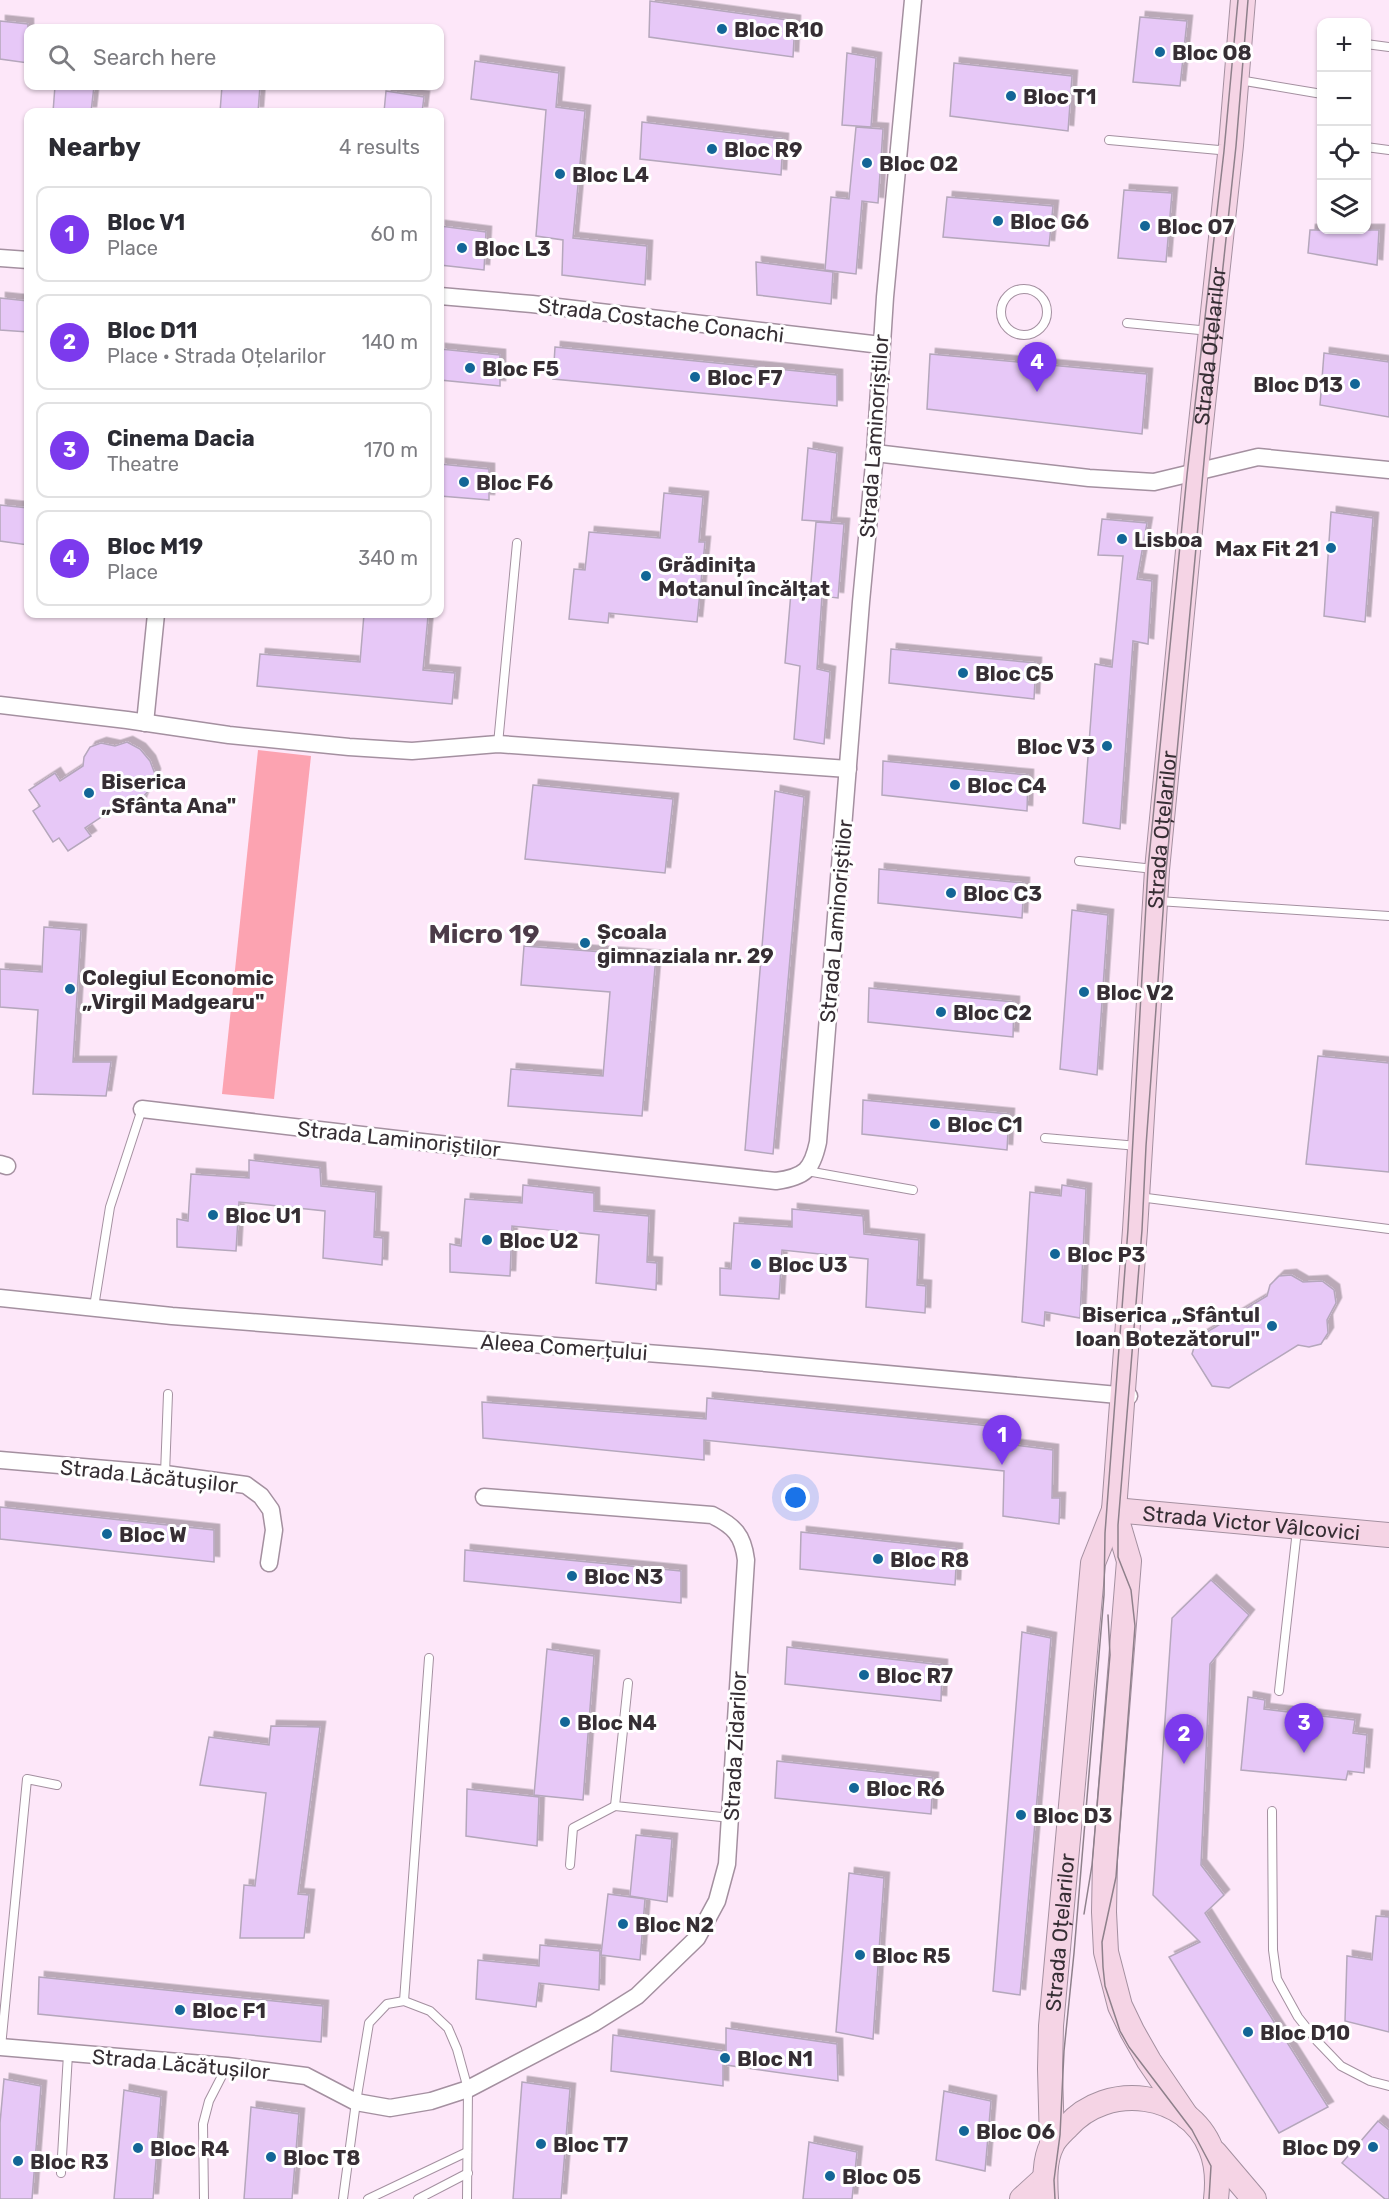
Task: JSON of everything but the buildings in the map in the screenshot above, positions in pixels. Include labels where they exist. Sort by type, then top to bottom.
[{"type":"main road","name":"Strada Oțelarilor","points":[[1052,2144],[1051,2026],[1094,1563],[1114,1510],[1126,1395],[1138,1146],[1157,870],[1210,331],[1231,148],[1243,0]]},
{"type":"main road","name":"Strada Oțelarilor","points":[[1114,1510],[1129,1561],[1105,1860],[1106,1953],[1120,2006],[1132,2031],[1149,2061],[1187,2117]]},
{"type":"main road","name":"Strada Victor Vâlcovici","points":[[1114,1510],[1389,1535]]},
{"type":"main road","points":[[1022,2199],[1045,2189],[1052,2144],[1075,2118],[1100,2102],[1130,2097],[1160,2101],[1187,2117],[1201,2131],[1212,2150],[1254,2199]]},
{"type":"main road","points":[[1212,2150],[1218,2178],[1216,2199]]},
{"type":"street","name":"Strada Laminoriștilor","points":[[142,1109],[776,1180],[792,1178],[807,1171],[814,1159],[818,1142],[875,453],[881,345],[913,0]]},
{"type":"street","points":[[0,258],[24,260]]},
{"type":"street","name":"Strada Costache Conachi","points":[[444,296],[532,304],[881,345]]},
{"type":"street","points":[[875,453],[1089,478],[1154,482],[1258,457],[1389,470]]},
{"type":"street","points":[[145,723],[156,618]]},
{"type":"street","points":[[0,705],[229,735],[349,747],[412,751],[451,750],[498,744],[848,769]]},
{"type":"street","name":"Aleea Comerțului","points":[[0,1298],[172,1316],[711,1358],[1126,1395]]},
{"type":"street","name":"Strada Lăcătușilor","points":[[0,1460],[165,1474],[246,1485],[261,1496],[271,1510],[274,1530],[269,1563]]},
{"type":"street","name":"Strada Zidarilor","points":[[356,2102],[390,2108],[407,2107],[468,2089],[594,2023],[637,1996],[697,1938],[717,1901],[727,1864],[746,1560],[745,1548],[738,1534],[729,1524],[712,1515],[484,1497]]},
{"type":"street","name":"Strada Lăcătușilor","points":[[0,2047],[228,2066],[306,2076],[356,2102]]},
{"type":"lane","points":[[1371,45],[1389,47]]},
{"type":"lane","points":[[1236,80],[1317,93]]},
{"type":"lane","points":[[1109,140],[1231,148]]},
{"type":"lane","points":[[1371,148],[1389,150]]},
{"type":"lane","points":[[1021,289],[1032,290],[1041,296],[1046,305],[1047,316],[1038,330],[1022,335],[1007,328],[1002,320],[1001,311],[1004,301],[1011,293],[1021,289]]},
{"type":"lane","points":[[1127,323],[1210,331]]},
{"type":"lane","points":[[498,744],[517,543]]},
{"type":"lane","points":[[1079,861],[1157,870]]},
{"type":"lane","points":[[1155,901],[1389,916]]},
{"type":"lane","points":[[94,1307],[110,1207],[142,1109]]},
{"type":"lane","points":[[1046,1138],[1138,1146]]},
{"type":"lane","points":[[807,1171],[913,1190]]},
{"type":"lane","points":[[1136,1196],[1389,1229]]},
{"type":"lane","points":[[165,1474],[168,1395]]},
{"type":"lane","points":[[1279,1691],[1297,1527]]},
{"type":"lane","points":[[404,2001],[429,1658]]},
{"type":"lane","points":[[615,1806],[628,1683]]},
{"type":"lane","points":[[0,2047],[27,1779],[57,1785]]},
{"type":"lane","points":[[570,1865],[573,1828],[615,1806],[731,1818]]},
{"type":"lane","points":[[1272,1811],[1274,1950],[1277,1979],[1298,2017],[1341,2066],[1370,2081],[1389,2086]]},
{"type":"lane","points":[[343,2199],[369,2023],[387,2004],[404,2001],[430,2011],[448,2028],[457,2049],[468,2089],[466,2198]]},
{"type":"lane","points":[[61,2173],[68,2054]]},
{"type":"lane","points":[[204,2199],[203,2124],[209,2101],[228,2066]]},
{"type":"lane","points":[[368,2199],[467,2152]]},
{"type":"lane","points":[[418,2199],[468,2173]]},
{"type":"shaded area","points":[[258,750],[311,756],[274,1099],[222,1094]]},
{"type":"tram line","points":[[1055,2199],[1054,2180],[1060,2135],[1064,2051],[1104,1595],[1105,1533],[1128,1229],[1148,868],[1238,0]]},
{"type":"tram line","points":[[1209,2199],[1211,2166],[1192,2130],[1129,2047],[1120,2031],[1105,1986],[1102,1942],[1116,1877],[1135,1626],[1131,1590],[1118,1557],[1118,1525],[1142,1230],[1166,871],[1248,0]]},
{"type":"tram line","points":[[1084,1914],[1092,1865],[1110,1655],[1108,1615]]},
{"type":"place","name":"Bloc R10","points":[[722,29]]},
{"type":"place","name":"Bloc O8","points":[[1160,52]]},
{"type":"place","name":"Bloc T1","points":[[1011,96]]},
{"type":"place","name":"Bloc R9","points":[[712,149]]},
{"type":"place","name":"Bloc O2","points":[[867,163]]},
{"type":"place","name":"Bloc L4","points":[[560,174]]},
{"type":"place","name":"Bloc G6","points":[[998,221]]},
{"type":"place","name":"Bloc O7","points":[[1145,226]]},
{"type":"place","name":"Bloc L3","points":[[462,248]]},
{"type":"place","name":"Bloc F5","points":[[470,368]]},
{"type":"place","name":"Bloc F7","points":[[695,377]]},
{"type":"place","name":"Bloc D13","points":[[1355,384]]},
{"type":"place","name":"Bloc M19","points":[[1037,392]]},
{"type":"place","name":"Bloc F6","points":[[464,482]]},
{"type":"place","name":"Lisboa","points":[[1122,539]]},
{"type":"place","name":"Max Fit 21","points":[[1331,548]]},
{"type":"place","name":"Grădinița Motanul încălțat","points":[[646,576]]},
{"type":"place","name":"Bloc C5","points":[[963,673]]},
{"type":"place","name":"Bloc V3","points":[[1107,746]]},
{"type":"place","name":"Bloc C4","points":[[955,785]]},
{"type":"place","name":"Biserica „Sfânta Ana\"","points":[[89,793]]},
{"type":"place","name":"Bloc C3","points":[[951,893]]},
{"type":"place","name":"Școala gimnaziala nr. 29","points":[[585,943]]},
{"type":"place","name":"Colegiul Economic „Virgil Madgearu\"","points":[[70,989]]},
{"type":"place","name":"Bloc V2","points":[[1084,992]]},
{"type":"place","name":"Bloc C2","points":[[941,1012]]},
{"type":"place","name":"Bloc C1","points":[[935,1124]]},
{"type":"place","name":"Bloc U1","points":[[213,1215]]},
{"type":"place","name":"Bloc U2","points":[[487,1240]]},
{"type":"place","name":"Bloc P3","points":[[1055,1254]]},
{"type":"place","name":"Bloc U3","points":[[756,1264]]},
{"type":"place","name":"Biserica „Sfântul Ioan Botezătorul\"","points":[[1272,1326]]},
{"type":"place","name":"Bloc V1","points":[[1002,1465]]},
{"type":"place","name":"Bloc W","points":[[107,1534]]},
{"type":"place","name":"Bloc R8","points":[[878,1559]]},
{"type":"place","name":"Bloc N3","points":[[572,1576]]},
{"type":"place","name":"Bloc R7","points":[[864,1675]]},
{"type":"place","name":"Bloc N4","points":[[565,1722]]},
{"type":"place","name":"Cinema Dacia","points":[[1304,1753]]},
{"type":"place","name":"Bloc D11","points":[[1184,1764]]},
{"type":"place","name":"Bloc R6","points":[[854,1788]]},
{"type":"place","name":"Bloc D3","points":[[1021,1815]]},
{"type":"place","name":"Bloc N2","points":[[623,1924]]},
{"type":"place","name":"Bloc R5","points":[[860,1955]]},
{"type":"place","name":"Bloc F1","points":[[180,2010]]},
{"type":"place","name":"Bloc D10","points":[[1248,2032]]},
{"type":"place","name":"Bloc N1","points":[[725,2058]]},
{"type":"place","name":"Bloc O6","points":[[964,2131]]},
{"type":"place","name":"Bloc T7","points":[[541,2144]]},
{"type":"place","name":"Bloc D9","points":[[1373,2147]]},
{"type":"place","name":"Bloc R4","points":[[138,2148]]},
{"type":"place","name":"Bloc T8","points":[[271,2157]]},
{"type":"place","name":"Bloc R3","points":[[18,2161]]},
{"type":"place","name":"Bloc O5","points":[[830,2176]]},
{"type":"district","name":"Micro 19","points":[[484,934]]}]
